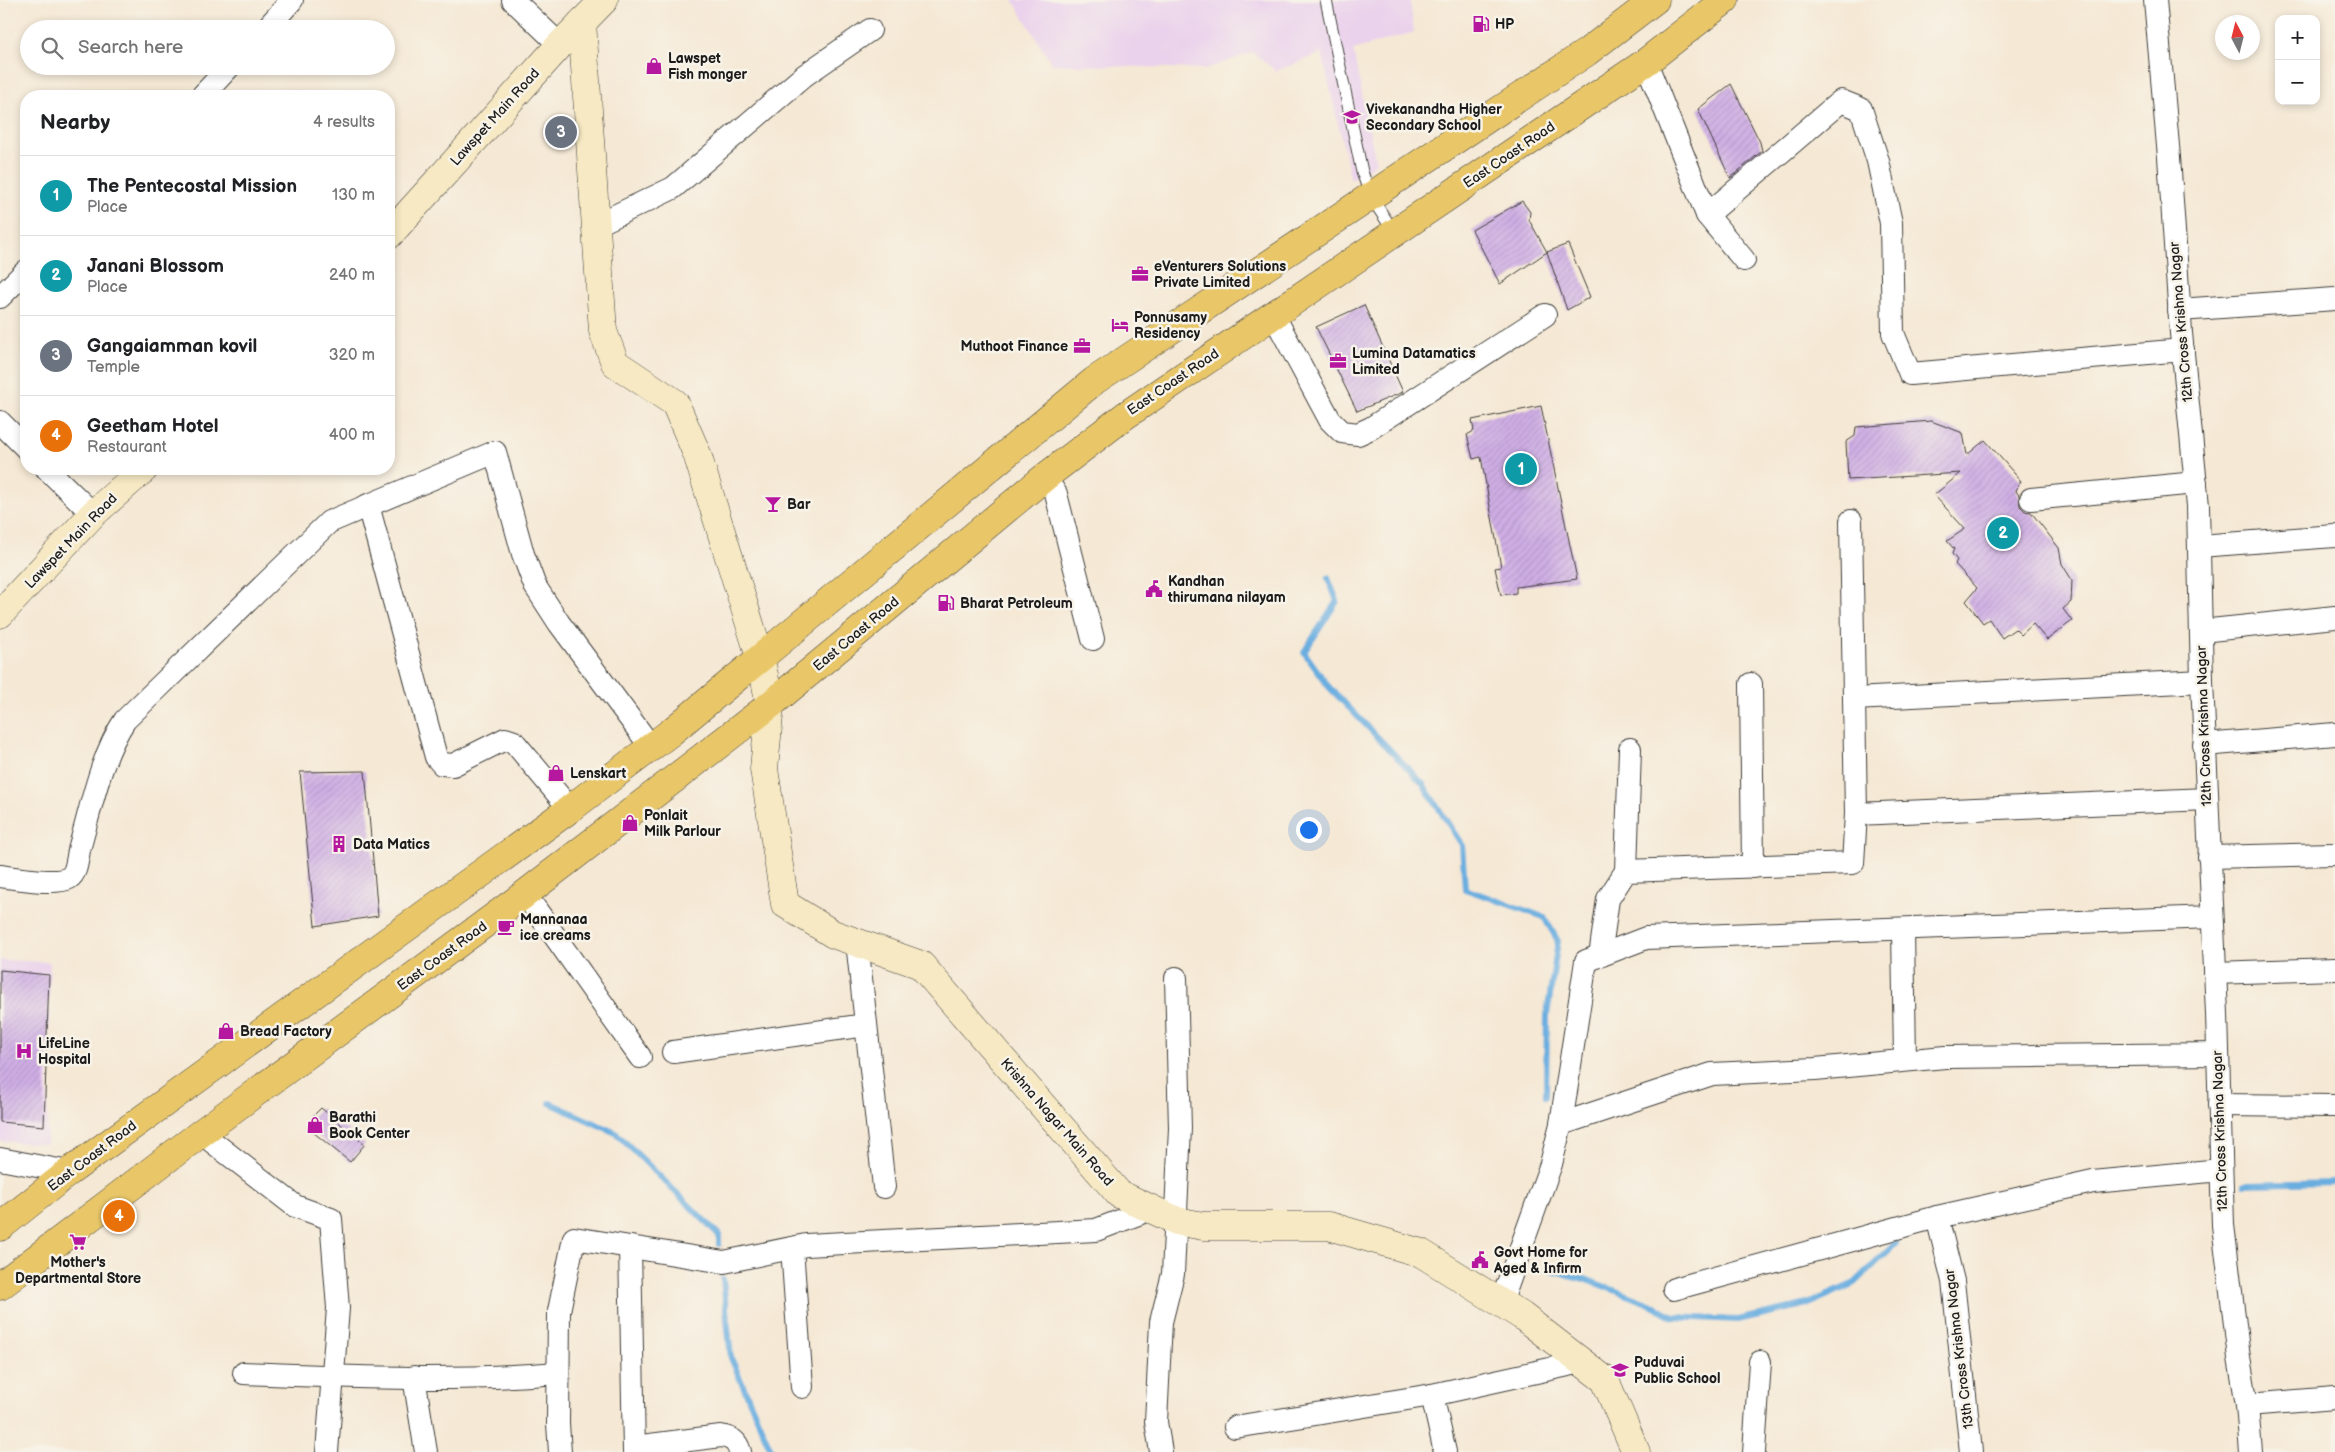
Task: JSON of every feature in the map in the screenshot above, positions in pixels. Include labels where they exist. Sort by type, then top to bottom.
[{"type":"highway","name":"East Coast Road","points":[[0,1227],[69,1172],[570,809],[652,747],[760,660],[1094,381],[1588,52],[1655,0]]},
{"type":"highway","name":"East Coast Road","points":[[0,1286],[201,1133],[525,894],[770,705],[1045,477],[1126,414],[1646,62],[1725,0]]},
{"type":"street","points":[[274,20],[292,0]]},
{"type":"street","points":[[513,0],[560,44]]},
{"type":"street","name":"Lawspet Main Road","points":[[395,229],[560,44],[604,0]]},
{"type":"street","name":"12th Cross Krishna Nagar","points":[[2155,0],[2183,350],[2196,483],[2204,745],[2215,973],[2223,1225],[2239,1358],[2247,1405],[2251,1452]]},
{"type":"street","name":"Krishna Nagar Main Road","points":[[582,22],[603,331],[615,363],[675,403],[696,454],[760,660],[770,705],[764,769],[785,904],[833,934],[921,965],[1119,1194],[1176,1221],[1203,1226],[1329,1226],[1421,1253],[1522,1316],[1605,1380],[1636,1452]]},
{"type":"street","points":[[596,225],[673,188],[805,76],[870,30]]},
{"type":"street","points":[[1646,62],[1707,215],[1744,260]]},
{"type":"street","points":[[208,90],[222,75]]},
{"type":"street","points":[[1707,215],[1841,101],[1861,109],[1878,161],[1891,223],[1893,333],[1910,374],[2183,350]]},
{"type":"street","points":[[0,296],[20,277]]},
{"type":"street","points":[[2180,310],[2335,299]]},
{"type":"street","points":[[1273,314],[1330,420],[1342,432],[1358,434],[1371,428],[1545,316]]},
{"type":"street","points":[[0,422],[20,442]]},
{"type":"street","points":[[0,876],[60,881],[70,878],[75,870],[78,849],[106,757],[115,735],[126,720],[329,522],[495,452],[523,554],[535,586],[559,623],[652,747]]},
{"type":"street","points":[[53,475],[93,514]]},
{"type":"street","name":"Lawspet Main Road","points":[[0,614],[93,514],[137,475]]},
{"type":"street","points":[[1045,477],[1056,494],[1093,639]]},
{"type":"street","points":[[2032,498],[2196,483]]},
{"type":"street","points":[[368,505],[436,758],[442,764],[453,764],[505,738],[514,742],[570,809]]},
{"type":"street","points":[[1626,871],[1853,862],[1856,814],[1851,521]]},
{"type":"street","points":[[2199,546],[2335,536]]},
{"type":"street","points":[[2200,631],[2335,617]]},
{"type":"street","points":[[1854,700],[2202,681]]},
{"type":"street","points":[[1751,684],[1753,867]]},
{"type":"street","points":[[2204,745],[2335,734]]},
{"type":"street","points":[[1600,956],[1608,899],[1626,871],[1630,749]]},
{"type":"street","points":[[1856,814],[2207,799]]},
{"type":"street","points":[[2209,856],[2335,854]]},
{"type":"street","points":[[525,894],[640,1057]]},
{"type":"street","points":[[1501,1303],[1551,1164],[1561,1124],[1586,961],[1646,938],[2212,917]]},
{"type":"street","points":[[1903,928],[1905,1060]]},
{"type":"street","points":[[857,942],[884,1188]]},
{"type":"street","points":[[2215,973],[2335,969]]},
{"type":"street","points":[[1161,1452],[1156,1422],[1161,1322],[1173,1274],[1176,1221],[1180,1090],[1176,978]]},
{"type":"street","points":[[673,1052],[866,1025]]},
{"type":"street","points":[[1561,1124],[1712,1074],[1815,1068],[1945,1057],[2218,1054]]},
{"type":"street","points":[[2219,1105],[2335,1106]]},
{"type":"street","points":[[201,1133],[294,1206],[330,1219],[338,1308],[327,1452]]},
{"type":"street","points":[[0,1160],[69,1172]]},
{"type":"street","points":[[1674,1289],[1938,1216],[2093,1182],[2221,1170]]},
{"type":"street","points":[[560,1452],[559,1311],[574,1238],[724,1262],[806,1245],[1096,1230],[1151,1209]]},
{"type":"street","name":"13th Cross Krishna Nagar","points":[[1938,1216],[1953,1281],[1964,1401],[1971,1452]]},
{"type":"street","points":[[630,1247],[634,1449],[721,1436],[730,1437],[737,1444],[740,1452]]},
{"type":"street","points":[[792,1248],[802,1387]]},
{"type":"street","points":[[1235,1427],[1432,1395],[1582,1362]]},
{"type":"street","points":[[1754,1452],[1760,1362]]},
{"type":"street","points":[[244,1373],[333,1377],[500,1378],[558,1372]]},
{"type":"street","points":[[414,1377],[426,1452]]},
{"type":"street","points":[[1432,1395],[1445,1452]]},
{"type":"street","points":[[2247,1405],[2335,1398]]},
{"type":"lane","points":[[1326,0],[1362,172],[1371,197],[1394,232]]},
{"type":"shaded area","name":"Vivekanandha Higher Secondary School","points":[[1013,0],[1410,0],[1414,32],[1353,50],[1376,163],[1351,180],[1322,53],[1276,71],[1253,52],[1206,69],[1052,64]]},
{"type":"shaded area","name":"LifeLine Hospital","points":[[0,960],[50,962],[47,1144],[0,1141]]},
{"type":"building","points":[[1731,84],[1760,142],[1762,151],[1730,178],[1698,109]]},
{"type":"building","points":[[1522,201],[1530,212],[1529,220],[1547,252],[1500,284],[1472,230]]},
{"type":"building","points":[[1568,244],[1590,297],[1567,310],[1547,252]]},
{"type":"building","points":[[1364,305],[1403,392],[1357,411],[1316,327]]},
{"type":"building","points":[[1541,406],[1577,579],[1516,587],[1516,593],[1501,595],[1495,568],[1501,567],[1481,457],[1473,459],[1467,435],[1474,431],[1472,420]]},
{"type":"building","points":[[1931,421],[1963,433],[1967,455],[1985,440],[2021,481],[2015,490],[2019,495],[2020,506],[2025,511],[2031,512],[2059,548],[2062,564],[2072,580],[2071,602],[2063,609],[2072,621],[2047,640],[2033,624],[2021,635],[2015,629],[2002,638],[1989,619],[1983,623],[1966,601],[1977,588],[1955,564],[1957,560],[1952,554],[1954,549],[1947,541],[1965,529],[1934,495],[1961,473],[1848,480],[1846,442],[1855,436],[1856,427]]},
{"type":"building","name":"Data Matics","points":[[365,771],[378,916],[315,926],[300,772]]},
{"type":"building","name":"LifeLine Hospital","points":[[0,970],[49,975],[44,1126],[0,1122]]},
{"type":"building","points":[[321,1108],[365,1144],[350,1162],[308,1128],[313,1122],[312,1117]]},
{"type":"waterway","points":[[1328,578],[1337,601],[1304,652],[1328,686],[1423,784],[1462,845],[1465,889],[1544,917],[1558,941],[1547,1015],[1546,1096]]},
{"type":"waterway","points":[[550,1103],[616,1133],[719,1235],[719,1244]]},
{"type":"waterway","points":[[2245,1185],[2335,1183]]},
{"type":"waterway","points":[[1548,1270],[1585,1279],[1650,1304],[1674,1317],[1738,1320],[1808,1304],[1855,1283],[1896,1243]]},
{"type":"waterway","points":[[723,1279],[731,1358],[772,1452]]},
{"type":"place","name":"HP","points":[[1481,24]]},
{"type":"place","name":"Lawspet Fish monger","points":[[654,66]]},
{"type":"place","name":"Vivekanandha Higher Secondary School","points":[[1352,117]]},
{"type":"place","name":"Gangaiamman kovil","points":[[561,132]]},
{"type":"place","name":"eVenturers Solutions Private Limited","points":[[1140,274]]},
{"type":"place","name":"Ponnusamy Residency","points":[[1120,325]]},
{"type":"place","name":"Muthoot Finance","points":[[1082,346]]},
{"type":"place","name":"Lumina Datamatics Limited","points":[[1338,361]]},
{"type":"place","name":"The Pentecostal Mission","points":[[1521,469]]},
{"type":"place","name":"Bar","points":[[773,504]]},
{"type":"place","name":"Janani Blossom","points":[[2003,533]]},
{"type":"place","name":"Kandhan thirumana nilayam","points":[[1154,589]]},
{"type":"place","name":"Bharat Petroleum","points":[[946,603]]},
{"type":"place","name":"Lenskart","points":[[556,773]]},
{"type":"place","name":"Ponlait Milk Parlour","points":[[630,823]]},
{"type":"place","name":"Data Matics","points":[[339,844]]},
{"type":"place","name":"Mannanaa ice creams","points":[[506,927]]},
{"type":"place","name":"Bread Factory","points":[[226,1031]]},
{"type":"place","name":"LifeLine Hospital","points":[[24,1051]]},
{"type":"place","name":"Barathi Book Center","points":[[315,1125]]},
{"type":"place","name":"Geetham Hotel","points":[[119,1216]]},
{"type":"place","name":"Mother's Departmental Store","points":[[78,1242]]},
{"type":"place","name":"Govt Home for Aged & Infirm","points":[[1480,1260]]},
{"type":"place","name":"Puduvai Public School","points":[[1620,1370]]}]
